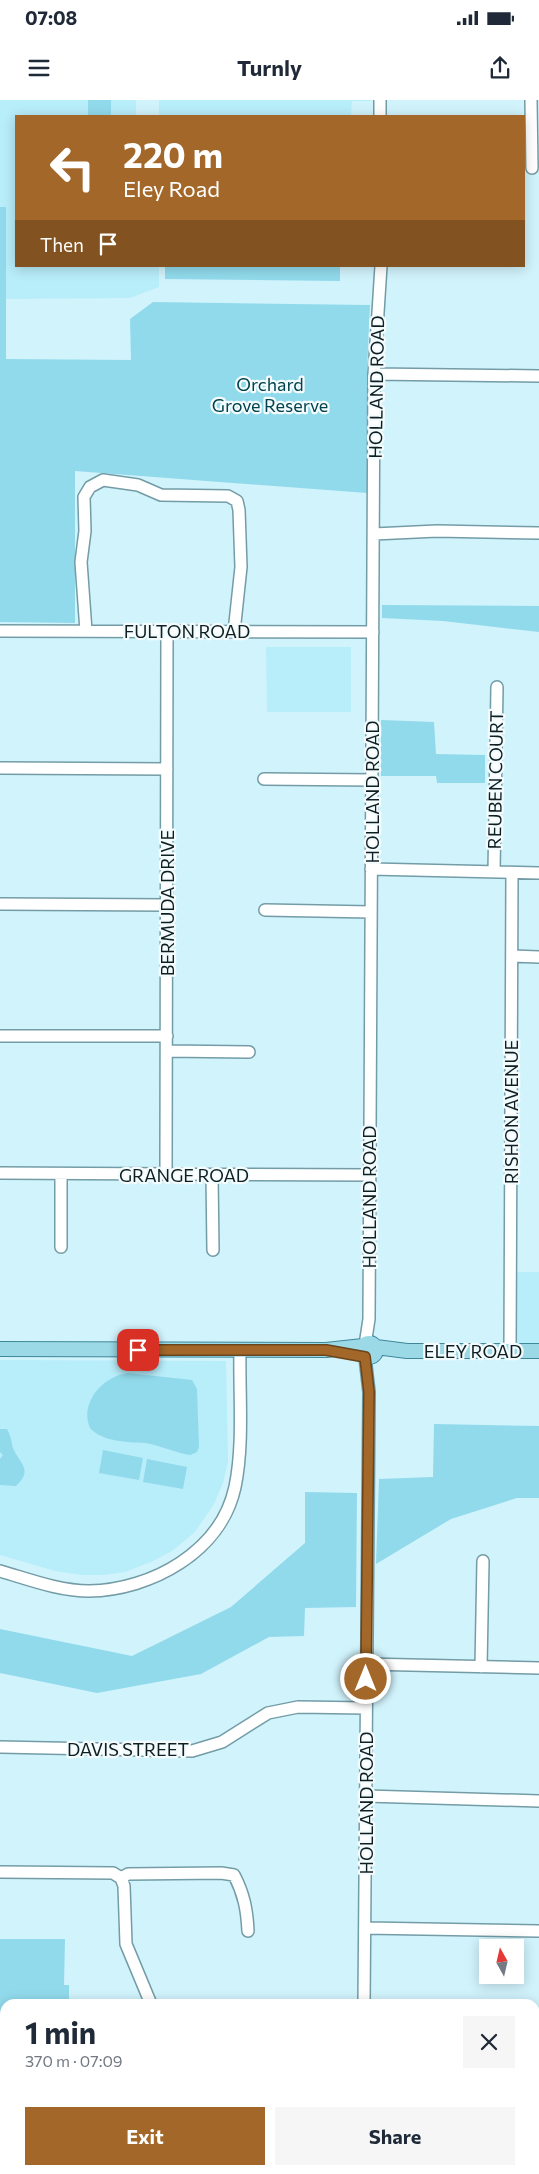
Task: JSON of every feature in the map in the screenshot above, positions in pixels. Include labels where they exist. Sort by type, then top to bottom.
[{"type":"main road","name":"ELEY ROAD","points":[[0,1349],[539,1352]]},
{"type":"street","points":[[380,100],[380,115]]},
{"type":"street","points":[[531,100],[532,168]]},
{"type":"street","name":"HOLLAND ROAD","points":[[364,1999],[370,1351],[369,1175],[374,374],[381,267]]},
{"type":"street","points":[[374,374],[539,376]]},
{"type":"street","points":[[86,631],[86,608],[81,562],[85,532],[84,497],[90,487],[103,480],[138,485],[161,495],[228,496],[237,501],[241,567],[234,632]]},
{"type":"street","points":[[374,534],[438,531],[539,533]]},
{"type":"street","name":"FULTON ROAD","points":[[0,630],[373,632]]},
{"type":"street","name":"BERMUDA DRIVE","points":[[166,1174],[167,631]]},
{"type":"street","name":"REUBEN COURT","points":[[494,872],[497,687]]},
{"type":"street","points":[[0,768],[167,769]]},
{"type":"street","points":[[264,778],[372,780]]},
{"type":"street","points":[[371,869],[539,873]]},
{"type":"street","name":"RISHON AVENUE","points":[[510,1351],[512,873]]},
{"type":"street","points":[[0,904],[167,905]]},
{"type":"street","points":[[265,910],[371,912]]},
{"type":"street","points":[[512,956],[539,957]]},
{"type":"street","points":[[0,1036],[167,1036]]},
{"type":"street","points":[[167,1050],[248,1052]]},
{"type":"street","name":"GRANGE ROAD","points":[[0,1173],[369,1175]]},
{"type":"street","points":[[61,1247],[62,1174]]},
{"type":"street","points":[[212,1175],[213,1250]]},
{"type":"street","points":[[0,1571],[55,1587],[88,1591],[123,1587],[158,1576],[192,1554],[224,1518],[235,1488],[239,1459],[240,1350]]},
{"type":"street","points":[[481,1667],[483,1561]]},
{"type":"street","points":[[366,1664],[539,1668]]},
{"type":"street","name":"DAVIS STREET","points":[[0,1747],[192,1750],[222,1742],[268,1713],[298,1707],[366,1708]]},
{"type":"street","points":[[366,1796],[539,1801]]},
{"type":"street","points":[[0,1872],[114,1873],[121,1878],[124,1886],[126,1944],[149,1999]]},
{"type":"street","points":[[121,1878],[128,1874],[221,1873],[234,1875],[243,1892],[248,1912],[248,1931]]},
{"type":"street","points":[[366,1928],[539,1931]]},
{"type":"shaded area","points":[[0,100],[136,100],[136,115],[15,115],[15,267],[159,267],[159,287],[130,298],[6,299],[6,207],[0,207]]},
{"type":"shaded area","points":[[159,100],[371,100],[352,101],[351,115],[159,115]]},
{"type":"shaded area","points":[[266,647],[351,647],[351,712],[267,712]]},
{"type":"shaded area","points":[[514,1272],[539,1272],[539,1347],[514,1347]]},
{"type":"shaded area","points":[[0,1360],[226,1361],[228,1462],[223,1483],[214,1504],[195,1532],[172,1551],[151,1562],[125,1572],[104,1575],[82,1575],[55,1571],[0,1555]]},
{"type":"green space","points":[[88,100],[111,100],[111,115],[88,115]]},
{"type":"green space","name":"Orchard Grove Reserve","points":[[0,207],[6,207],[6,359],[131,360],[130,319],[153,302],[370,305],[367,370],[367,493],[75,471],[75,623],[0,622]]},
{"type":"green space","points":[[165,267],[340,267],[340,281],[165,279]]},
{"type":"green space","points":[[382,605],[539,606],[539,632],[443,621],[382,618]]},
{"type":"green space","points":[[381,720],[434,722],[436,754],[485,755],[485,783],[437,783],[436,776],[381,776]]},
{"type":"green space","points":[[128,1373],[192,1380],[197,1389],[199,1447],[197,1452],[190,1455],[151,1444],[108,1439],[95,1433],[90,1428],[87,1419],[88,1409],[96,1392],[110,1379]]},
{"type":"green space","points":[[434,1424],[539,1426],[539,1498],[517,1498],[451,1519],[376,1564],[379,1479],[433,1477]]},
{"type":"green space","points":[[0,1429],[7,1429],[13,1448],[24,1466],[24,1475],[16,1486],[0,1485],[0,1459],[3,1455],[0,1452]]},
{"type":"green space","points":[[103,1450],[143,1458],[139,1480],[99,1473]]},
{"type":"green space","points":[[147,1459],[187,1467],[183,1489],[143,1482]]},
{"type":"green space","points":[[305,1492],[357,1493],[356,1607],[305,1608],[304,1636],[269,1637],[201,1674],[97,1693],[0,1673],[0,1629],[132,1656],[231,1607],[305,1543]]},
{"type":"green space","points":[[0,1939],[65,1939],[64,1985],[69,1985],[69,1999],[0,1999]]},
{"type":"route","points":[[138,1350],[326,1350],[365,1357],[369,1392],[366,1679]]}]
